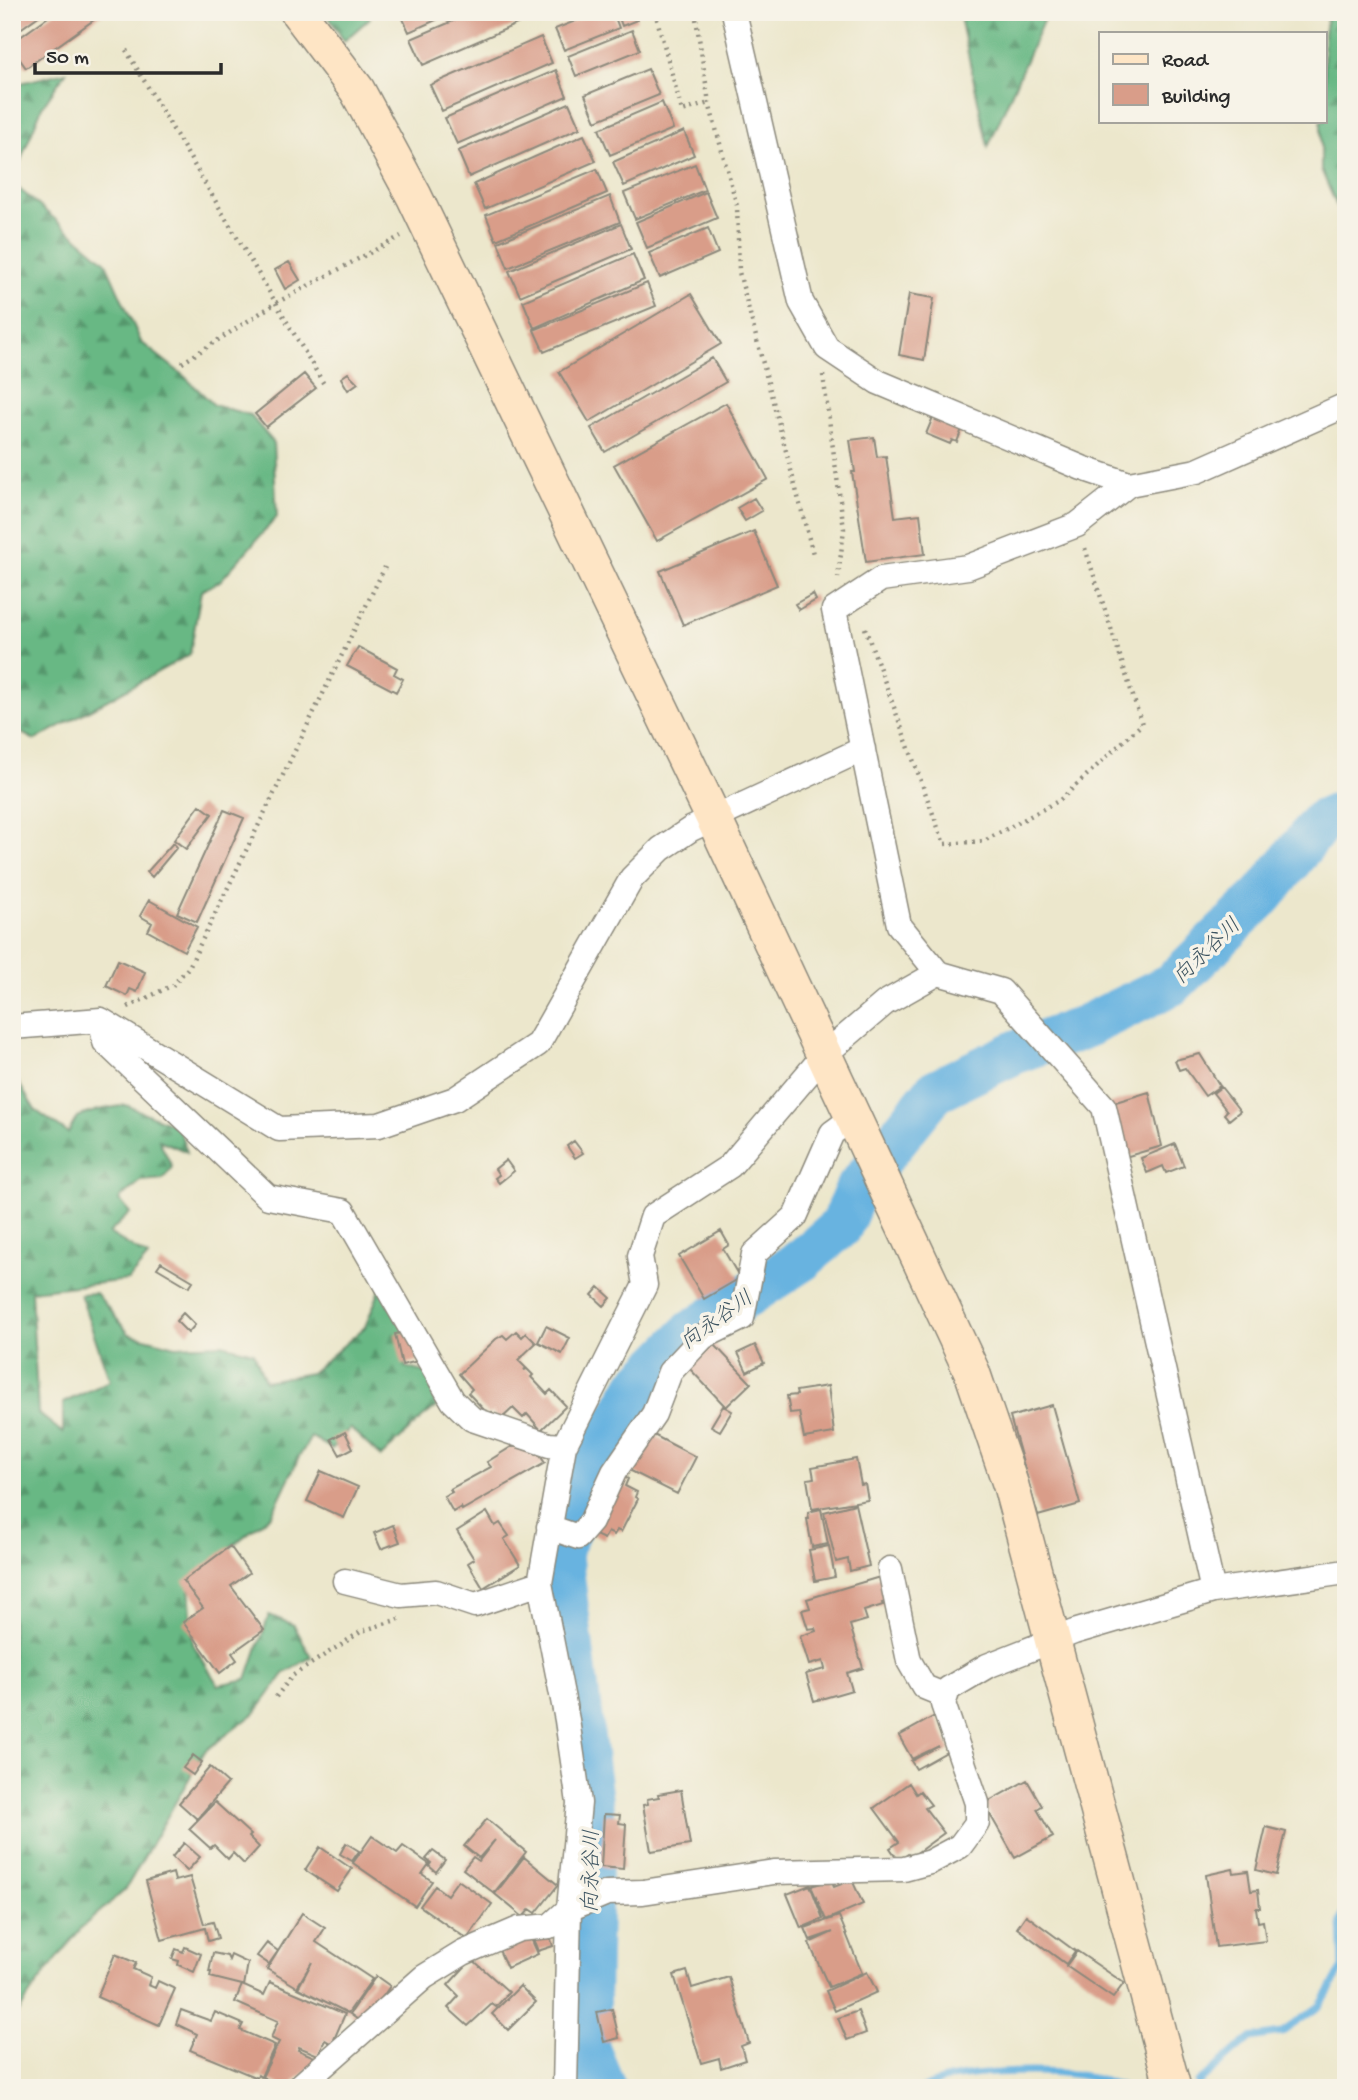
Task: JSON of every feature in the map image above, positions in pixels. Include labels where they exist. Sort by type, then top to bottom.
[{"type":"street","points":[[298,12],[357,90],[427,222],[714,819],[972,1372],[1012,1486],[1173,2088]]},
{"type":"street","points":[[734,12],[801,302],[827,348],[878,382],[1082,468],[1129,484]]},
{"type":"street","points":[[1213,1591],[1104,1107],[1001,991],[938,973],[899,925],[863,749],[844,603],[881,579],[968,567],[1077,524],[1129,484],[1197,471],[1346,405]]},
{"type":"street","points":[[12,1027],[102,1020],[279,1129],[379,1125],[455,1099],[538,1044],[632,878],[662,849],[691,829],[863,749]]},
{"type":"street","points":[[565,2088],[569,1909],[579,1803],[540,1583],[564,1446],[645,1285],[640,1256],[653,1216],[730,1166],[824,1055],[885,1003],[938,973]]},
{"type":"street","points":[[102,1020],[105,1042],[268,1197],[343,1211],[453,1401],[472,1419],[548,1445],[564,1446]]},
{"type":"street","points":[[549,1527],[578,1538],[591,1522],[614,1472],[654,1414],[670,1372],[703,1337],[742,1318],[754,1254],[795,1217],[832,1133],[857,1121]]},
{"type":"street","points":[[890,1569],[909,1661],[924,1686],[946,1696]]},
{"type":"street","points":[[298,2088],[424,1978],[463,1953],[519,1929],[550,1926],[569,1909],[607,1893],[643,1892],[774,1872],[904,1869],[930,1862],[960,1846],[977,1823],[977,1802],[943,1704],[948,1689],[987,1666],[1052,1640],[1213,1591],[1346,1572]]},
{"type":"street","points":[[345,1581],[401,1595],[436,1592],[475,1605],[540,1583]]},
{"type":"path","points":[[655,12],[682,111],[709,103]]},
{"type":"path","points":[[695,12],[709,103],[737,206],[739,272],[813,554]]},
{"type":"path","points":[[126,50],[325,386]]},
{"type":"path","points":[[182,363],[276,303],[427,222]]},
{"type":"path","points":[[827,348],[822,368],[844,529],[844,603],[944,845],[984,841],[1060,800],[1142,724],[1077,524]]},
{"type":"path","points":[[102,1020],[173,985],[189,967],[385,567]]},
{"type":"path","points":[[276,1697],[292,1676],[362,1631],[407,1616]]},
{"type":"green space","points":[[326,12],[367,12],[370,18],[344,41]]},
{"type":"green space","points":[[959,12],[1047,12],[988,147]]},
{"type":"green space","points":[[1328,12],[1346,12],[1346,228],[1321,169],[1321,122],[1326,122],[1324,32]]},
{"type":"green space","points":[[66,72],[42,107],[12,182],[12,85]]},
{"type":"green space","points":[[12,183],[105,261],[141,342],[184,376],[214,405],[250,415],[273,442],[277,517],[220,581],[201,591],[190,654],[35,740],[12,728]]},
{"type":"green space","points":[[12,1072],[35,1110],[68,1133],[77,1117],[126,1105],[178,1127],[187,1152],[159,1140],[172,1167],[163,1179],[141,1181],[119,1199],[130,1213],[109,1233],[148,1257],[128,1280],[31,1291],[38,1413],[63,1433],[63,1403],[110,1381],[80,1294],[96,1293],[129,1334],[176,1346],[222,1344],[254,1352],[265,1381],[311,1373],[365,1327],[382,1285],[416,1341],[405,1367],[429,1373],[445,1400],[381,1457],[350,1428],[332,1449],[311,1437],[272,1514],[227,1550],[189,1586],[193,1644],[218,1685],[247,1679],[269,1615],[294,1625],[311,1657],[284,1674],[255,1713],[205,1751],[125,1890],[82,1927],[35,1987],[12,2022]]},
{"type":"building","points":[[12,12],[44,12],[12,35]]},
{"type":"building","points":[[55,12],[105,12],[26,68],[12,48],[12,43]]},
{"type":"building","points":[[400,12],[454,12],[409,32]]},
{"type":"building","points":[[474,12],[531,12],[533,17],[423,65],[411,39]]},
{"type":"building","points":[[598,12],[613,12],[619,28],[564,50],[555,29]]},
{"type":"building","points":[[617,12],[634,12],[637,20],[622,26]]},
{"type":"building","points":[[632,30],[640,50],[576,76],[568,56]]},
{"type":"building","points":[[541,37],[552,63],[442,111],[430,85]]},
{"type":"building","points":[[648,69],[659,95],[596,121],[585,95]]},
{"type":"building","points":[[556,70],[567,96],[457,144],[445,118]]},
{"type":"building","points":[[662,102],[673,129],[610,155],[599,129]]},
{"type":"building","points":[[569,103],[580,128],[469,177],[458,151]]},
{"type":"building","points":[[684,131],[694,155],[624,186],[613,162]]},
{"type":"building","points":[[584,135],[596,161],[485,209],[474,184]]},
{"type":"building","points":[[695,164],[705,190],[635,219],[624,193]]},
{"type":"building","points":[[597,169],[607,193],[496,240],[486,215]]},
{"type":"building","points":[[706,192],[717,218],[647,248],[636,222]]},
{"type":"building","points":[[610,196],[620,222],[508,268],[498,242]]},
{"type":"building","points":[[621,224],[631,249],[520,296],[509,271]]},
{"type":"building","points":[[708,228],[718,253],[660,278],[649,253]]},
{"type":"building","points":[[633,254],[644,280],[534,328],[523,301]]},
{"type":"building","points":[[289,262],[300,280],[285,289],[275,270]]},
{"type":"building","points":[[647,283],[656,306],[544,352],[534,330]]},
{"type":"building","points":[[691,294],[721,344],[589,422],[559,372]]},
{"type":"building","points":[[909,294],[934,298],[924,360],[899,355]]},
{"type":"building","points":[[712,358],[726,382],[605,452],[591,428]]},
{"type":"building","points":[[348,373],[358,383],[348,390],[341,378]]},
{"type":"building","points":[[304,374],[316,388],[266,427],[255,414]]},
{"type":"building","points":[[726,403],[768,479],[657,541],[614,465]]},
{"type":"building","points":[[933,417],[962,429],[957,442],[952,440],[950,444],[926,434]]},
{"type":"building","points":[[874,437],[877,457],[886,456],[895,517],[920,514],[925,554],[866,562],[852,472],[855,472],[850,440]]},
{"type":"building","points":[[754,498],[762,511],[745,521],[737,508]]},
{"type":"building","points":[[754,531],[777,585],[683,625],[660,571]]},
{"type":"building","points":[[813,594],[816,600],[799,610],[795,604]]},
{"type":"building","points":[[358,647],[397,668],[394,674],[403,679],[396,692],[347,666]]},
{"type":"building","points":[[200,805],[212,814],[186,849],[174,840]]},
{"type":"building","points":[[224,810],[244,818],[197,922],[177,913]]},
{"type":"building","points":[[173,843],[177,847],[152,877],[147,872]]},
{"type":"building","points":[[149,900],[197,927],[184,951],[148,931],[152,923],[140,916]]},
{"type":"building","points":[[118,960],[145,972],[137,992],[130,989],[127,996],[106,986]]},
{"type":"building","points":[[1200,1054],[1220,1086],[1205,1096],[1185,1068],[1179,1070],[1175,1060]]},
{"type":"building","points":[[1221,1087],[1240,1111],[1229,1120],[1224,1114],[1227,1111],[1213,1093]]},
{"type":"building","points":[[1149,1092],[1162,1146],[1125,1157],[1109,1104]]},
{"type":"building","points":[[574,1141],[583,1153],[575,1158],[567,1146]]},
{"type":"building","points":[[1175,1144],[1184,1166],[1166,1173],[1163,1166],[1147,1173],[1141,1158]]},
{"type":"building","points":[[506,1160],[514,1171],[499,1183],[495,1178],[499,1175],[495,1169]]},
{"type":"building","points":[[721,1231],[729,1245],[723,1249],[740,1278],[704,1299],[679,1256]]},
{"type":"building","points":[[161,1262],[193,1281],[189,1287],[157,1268]]},
{"type":"building","points":[[599,1287],[611,1298],[604,1306],[592,1295]]},
{"type":"building","points":[[183,1313],[195,1325],[188,1333],[176,1321]]},
{"type":"building","points":[[546,1326],[570,1338],[562,1354],[538,1342]]},
{"type":"building","points":[[412,1331],[418,1361],[402,1365],[395,1334]]},
{"type":"building","points":[[516,1331],[522,1337],[526,1333],[536,1343],[518,1360],[526,1368],[524,1370],[527,1369],[533,1375],[531,1377],[547,1394],[551,1390],[566,1406],[541,1430],[527,1414],[523,1418],[513,1408],[499,1421],[492,1412],[489,1415],[468,1393],[472,1389],[459,1374],[496,1339],[503,1335],[507,1339]]},
{"type":"building","points":[[714,1344],[751,1383],[726,1407],[689,1368]]},
{"type":"building","points":[[755,1345],[764,1363],[747,1372],[738,1353]]},
{"type":"building","points":[[828,1386],[834,1433],[804,1438],[799,1412],[790,1413],[787,1396],[797,1395],[796,1391]]},
{"type":"building","points":[[1052,1405],[1080,1504],[1038,1516],[1010,1417]]},
{"type":"building","points":[[723,1406],[732,1411],[720,1431],[711,1426]]},
{"type":"building","points":[[644,1430],[696,1457],[677,1494],[625,1468]]},
{"type":"building","points":[[345,1432],[353,1448],[340,1455],[331,1439]]},
{"type":"building","points":[[533,1446],[545,1463],[462,1510],[461,1507],[453,1512],[444,1496],[452,1492],[450,1489],[491,1467],[487,1462],[511,1447]]},
{"type":"building","points":[[856,1459],[861,1485],[865,1484],[868,1500],[812,1509],[807,1479],[814,1478],[812,1467]]},
{"type":"building","points":[[321,1471],[358,1487],[344,1518],[307,1501]]},
{"type":"building","points":[[619,1474],[628,1479],[625,1486],[637,1492],[635,1497],[638,1499],[621,1532],[617,1530],[614,1535],[608,1532],[604,1539],[593,1534]]},
{"type":"building","points":[[855,1504],[869,1566],[850,1571],[848,1559],[836,1562],[824,1512]]},
{"type":"building","points":[[821,1509],[828,1544],[812,1547],[808,1512]]},
{"type":"building","points":[[487,1512],[495,1526],[500,1523],[509,1536],[504,1539],[520,1565],[483,1588],[468,1563],[474,1559],[457,1531]]},
{"type":"building","points":[[393,1525],[400,1542],[381,1549],[374,1533]]},
{"type":"building","points":[[230,1546],[249,1573],[231,1586],[264,1630],[232,1653],[237,1660],[220,1673],[183,1622],[203,1608],[183,1581]]},
{"type":"building","points":[[829,1546],[835,1577],[815,1581],[809,1550]]},
{"type":"building","points":[[883,1576],[890,1600],[864,1611],[867,1620],[850,1625],[863,1668],[847,1673],[852,1690],[814,1701],[806,1674],[825,1669],[823,1661],[809,1665],[800,1636],[816,1631],[815,1628],[808,1629],[802,1610],[810,1608],[807,1599]]},
{"type":"building","points":[[935,1716],[950,1750],[916,1769],[911,1761],[939,1746],[912,1759],[899,1736]]},
{"type":"building","points":[[193,1755],[202,1762],[193,1775],[183,1768]]},
{"type":"building","points":[[210,1767],[228,1783],[197,1819],[179,1803]]},
{"type":"building","points":[[1027,1780],[1042,1806],[1037,1809],[1053,1837],[1015,1858],[984,1804]]},
{"type":"building","points":[[909,1783],[916,1794],[920,1791],[931,1805],[925,1808],[944,1833],[911,1857],[908,1854],[899,1861],[890,1848],[899,1842],[874,1808]]},
{"type":"building","points":[[681,1790],[690,1845],[651,1851],[643,1805],[648,1804],[647,1799],[659,1797],[658,1794]]},
{"type":"building","points":[[215,1802],[251,1835],[249,1837],[259,1847],[244,1864],[233,1853],[228,1859],[214,1845],[210,1848],[189,1829]]},
{"type":"building","points":[[604,1814],[620,1815],[619,1823],[626,1824],[623,1869],[601,1867]]},
{"type":"building","points":[[487,1819],[526,1852],[494,1893],[463,1869],[473,1857],[479,1861],[495,1840],[479,1858],[464,1846]]},
{"type":"building","points":[[1266,1827],[1286,1832],[1276,1875],[1256,1870]]},
{"type":"building","points":[[372,1836],[397,1853],[403,1846],[429,1864],[422,1874],[432,1881],[415,1906],[353,1863]]},
{"type":"building","points":[[184,1843],[200,1857],[187,1871],[172,1857]]},
{"type":"building","points":[[346,1843],[359,1851],[352,1861],[340,1854]]},
{"type":"building","points":[[320,1847],[352,1869],[337,1891],[305,1870]]},
{"type":"building","points":[[433,1851],[445,1860],[436,1872],[426,1859]]},
{"type":"building","points":[[524,1857],[558,1885],[536,1913],[530,1909],[523,1917],[495,1894]]},
{"type":"building","points":[[1233,1869],[1234,1873],[1248,1871],[1251,1891],[1258,1890],[1258,1922],[1263,1921],[1266,1941],[1216,1947],[1206,1875]]},
{"type":"building","points":[[173,1873],[175,1881],[190,1877],[204,1924],[213,1922],[218,1938],[208,1941],[205,1928],[162,1940],[146,1881]]},
{"type":"building","points":[[458,1880],[492,1904],[467,1939],[420,1906],[435,1886],[447,1895]]},
{"type":"building","points":[[832,1880],[834,1887],[852,1880],[863,1904],[826,1920],[811,1886]]},
{"type":"building","points":[[810,1885],[823,1919],[801,1928],[787,1894]]},
{"type":"building","points":[[302,1913],[325,1928],[316,1942],[372,1979],[348,2013],[298,1988],[312,1962],[297,1987],[267,1969]]},
{"type":"building","points":[[1026,1915],[1075,1951],[1066,1964],[1017,1928]]},
{"type":"building","points":[[839,1916],[862,1973],[829,1987],[809,1943],[833,1932],[810,1940],[805,1928]]},
{"type":"building","points":[[548,1930],[553,1946],[538,1951],[532,1936]]},
{"type":"building","points":[[530,1936],[538,1954],[507,1968],[499,1950]]},
{"type":"building","points":[[267,1943],[278,1951],[269,1964],[257,1956]]},
{"type":"building","points":[[185,1947],[201,1954],[194,1972],[178,1965],[179,1961],[172,1959],[176,1949],[183,1952]]},
{"type":"building","points":[[1077,1951],[1124,1983],[1113,1998],[1066,1966]]},
{"type":"building","points":[[213,1953],[227,1956],[229,1960],[231,1955],[248,1963],[244,1986],[264,1995],[270,1982],[345,2014],[332,2044],[325,2040],[318,2055],[299,2047],[298,2050],[319,2059],[287,2088],[262,2077],[279,2042],[271,2038],[278,2021],[235,2002],[242,1985],[210,1977]]},
{"type":"building","points":[[115,1954],[136,1963],[133,1969],[151,1977],[148,1985],[155,1988],[158,1981],[175,1989],[159,2025],[97,1997]]},
{"type":"building","points":[[472,1959],[509,1992],[496,2007],[492,2004],[468,2026],[448,2008],[459,1996],[448,1985]]},
{"type":"building","points":[[687,1971],[692,1988],[729,1977],[749,2043],[741,2046],[745,2060],[721,2068],[719,2058],[701,2063],[674,1975]]},
{"type":"building","points":[[867,1972],[877,1992],[835,2011],[826,1991]]},
{"type":"building","points":[[376,1976],[390,1986],[364,2024],[350,2014]]},
{"type":"building","points":[[520,1986],[536,2002],[508,2030],[492,2014]]},
{"type":"building","points":[[612,2009],[619,2038],[604,2042],[597,2012]]},
{"type":"building","points":[[181,2010],[211,2021],[215,2012],[243,2024],[240,2030],[275,2045],[261,2077],[258,2075],[257,2078],[190,2050],[197,2034],[176,2024]]},
{"type":"building","points":[[858,2011],[866,2033],[847,2040],[838,2018]]},
{"type":"waterway","name":"向永谷川","points":[[604,2088],[587,2047],[592,1810],[560,1553],[594,1463],[638,1386],[692,1332],[803,1259],[841,1226],[857,1188],[935,1091],[1018,1051],[1080,1029],[1172,984],[1264,894],[1321,822],[1346,811]]},
{"type":"waterway","points":[[1198,2083],[1250,2038],[1281,2033],[1320,2006],[1343,1967],[1341,1921],[1346,1904]]},
{"type":"waterway","points":[[924,2088],[955,2078],[1023,2072],[1079,2075],[1122,2086]]}]
